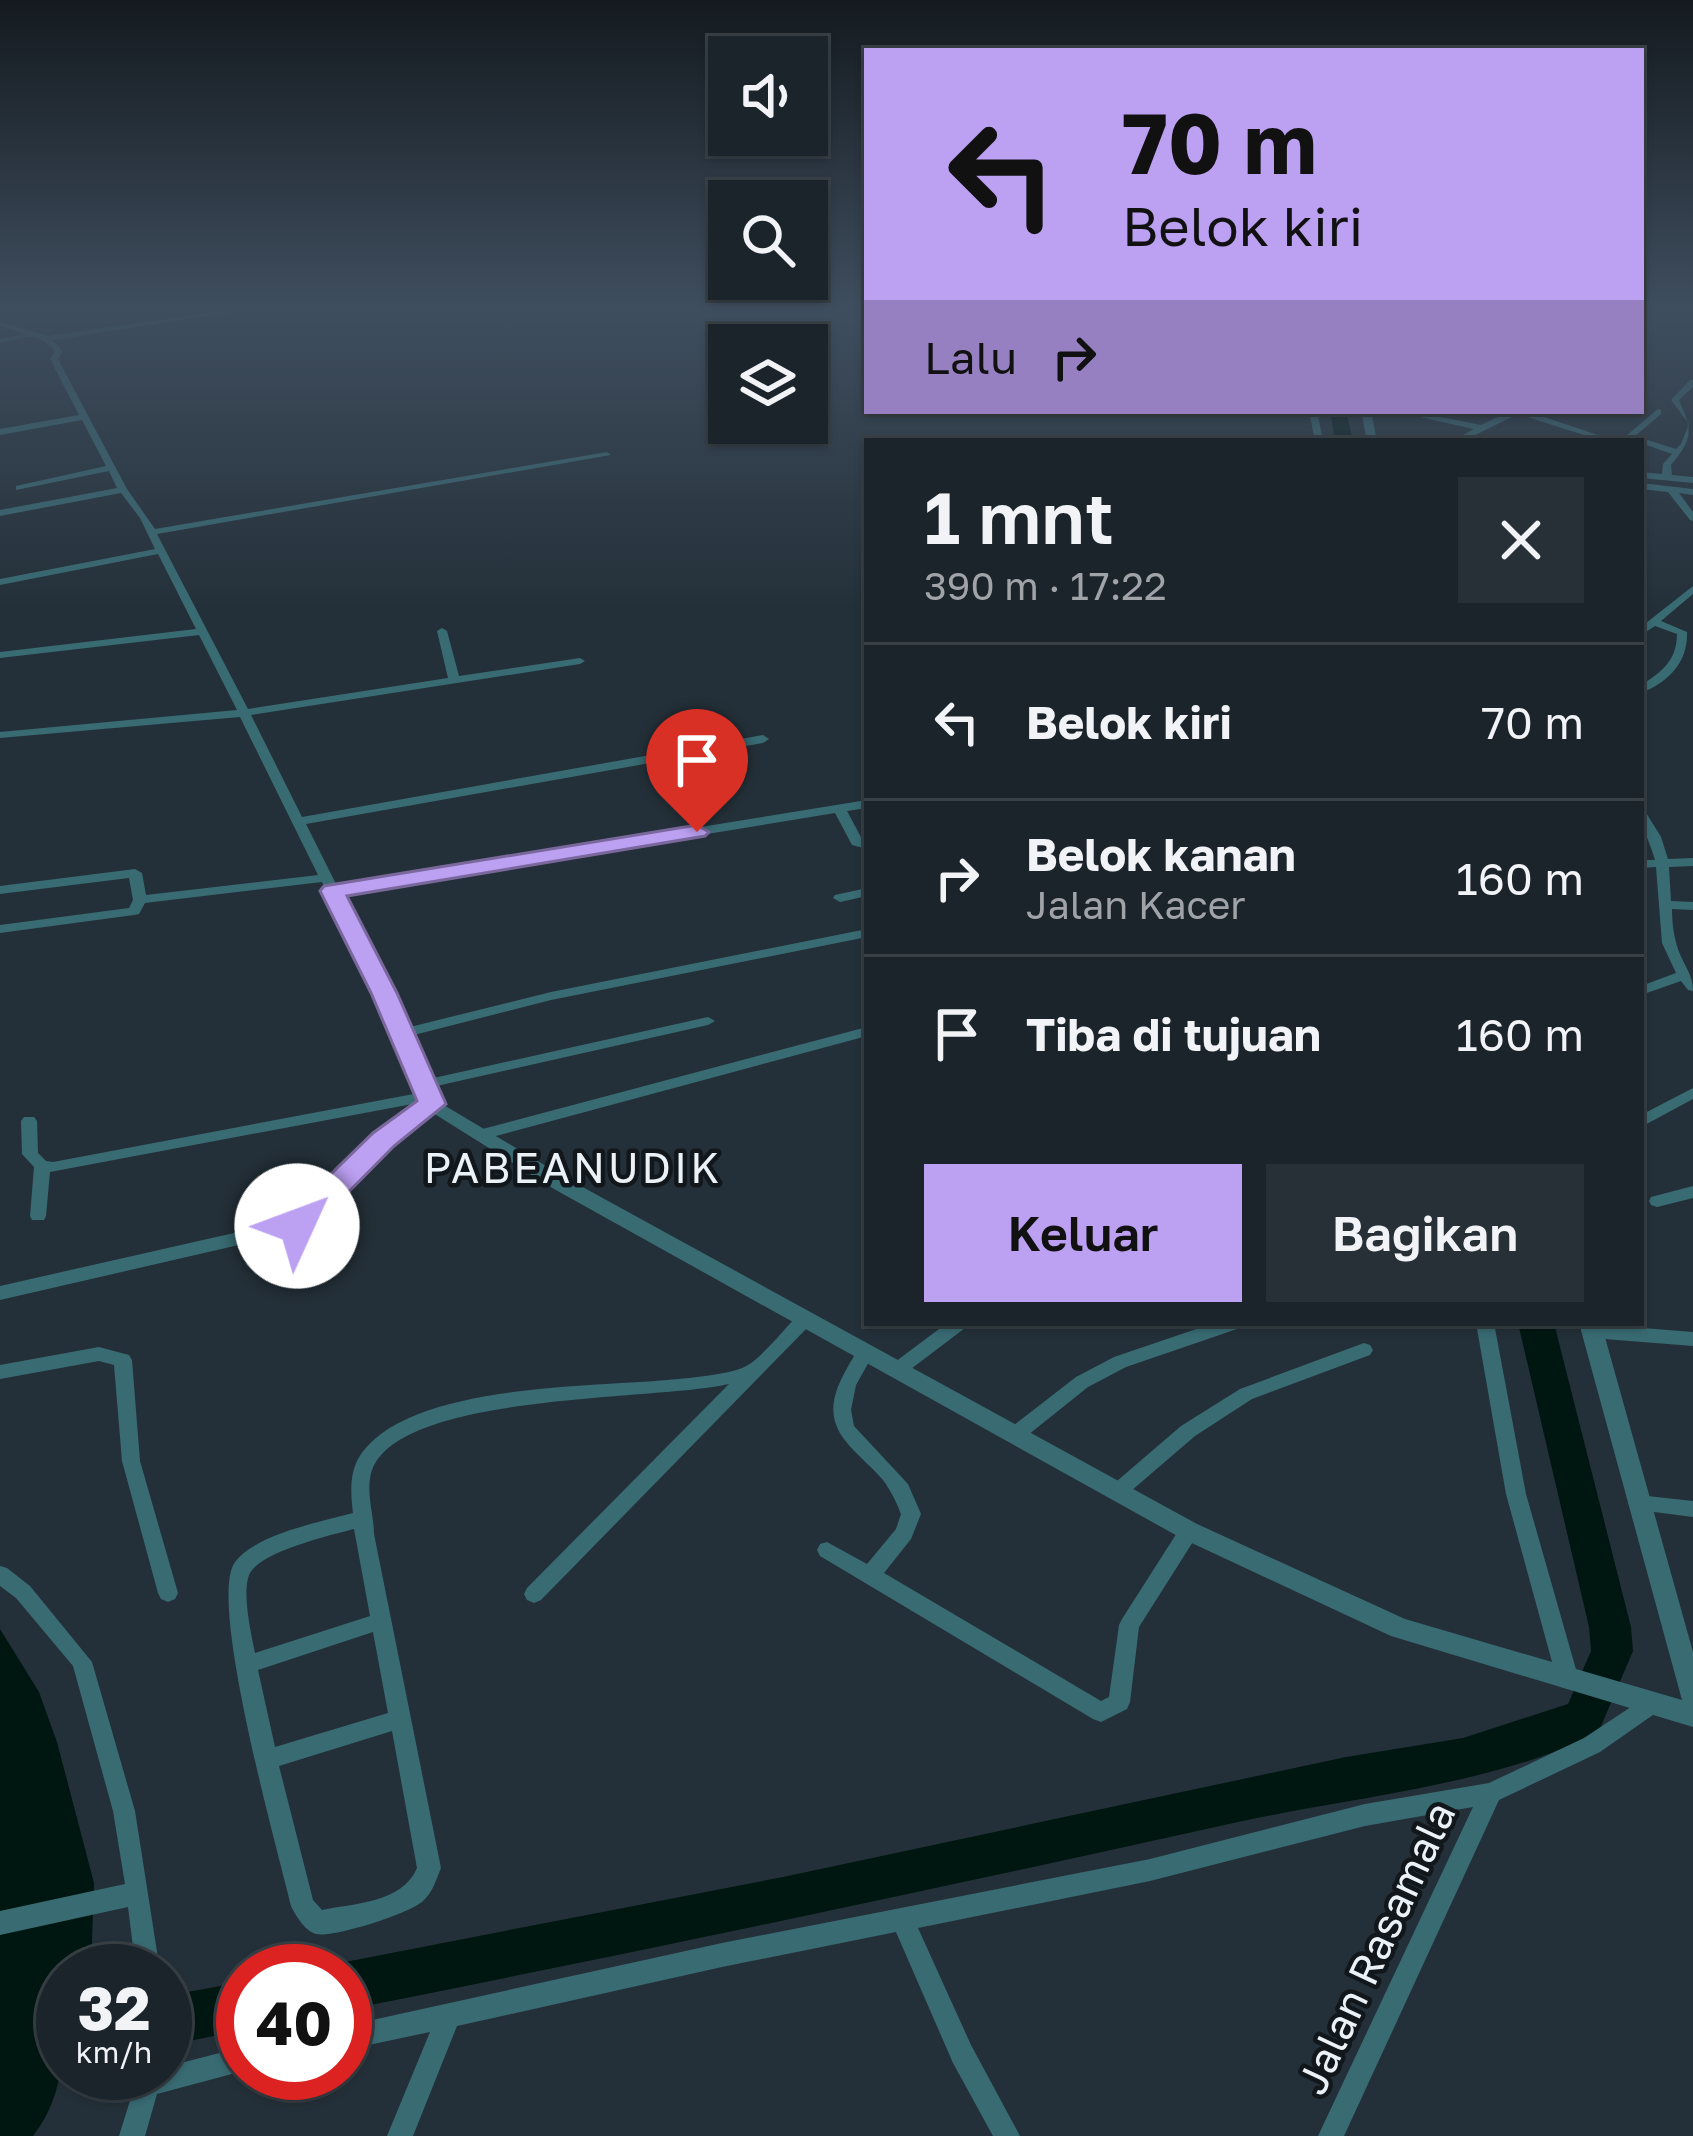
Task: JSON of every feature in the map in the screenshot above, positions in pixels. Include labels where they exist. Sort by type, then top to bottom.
[{"type":"street","points":[[80,408],[123,490],[152,532],[329,884],[427,1095],[481,1135],[1190,1531],[1400,1628],[1693,1715]]},
{"type":"street","points":[[1681,408],[1693,424],[1691,434],[1667,464],[1668,483],[1693,518]]},
{"type":"street","points":[[1628,438],[1658,412]]},
{"type":"street","points":[[1411,414],[1478,428]]},
{"type":"street","points":[[1461,438],[1510,414]]},
{"type":"street","points":[[1526,414],[1602,438]]},
{"type":"street","points":[[0,432],[85,417]]},
{"type":"street","points":[[1562,438],[1577,431]]},
{"type":"street","points":[[1644,444],[1676,452]]},
{"type":"street","points":[[152,532],[607,454]]},
{"type":"street","points":[[19,488],[111,468]]},
{"type":"street","points":[[1644,477],[1693,492]]},
{"type":"street","points":[[1644,486],[1693,480]]},
{"type":"street","points":[[0,513],[123,490]]},
{"type":"street","points":[[0,582],[160,551]]},
{"type":"street","points":[[1644,630],[1693,589]]},
{"type":"street","points":[[1644,688],[1673,667],[1687,628],[1654,622]]},
{"type":"street","points":[[0,655],[201,632]]},
{"type":"street","points":[[442,632],[455,682]]},
{"type":"street","points":[[0,735],[242,712],[580,661]]},
{"type":"street","points":[[298,822],[764,739]]},
{"type":"street","points":[[140,900],[329,884],[864,804]]},
{"type":"street","points":[[839,808],[857,842],[864,843]]},
{"type":"street","points":[[1644,820],[1665,860],[1668,947],[1688,981],[1644,990]]},
{"type":"street","points":[[1644,864],[1693,862]]},
{"type":"street","points":[[0,890],[135,873],[140,900],[134,911],[0,929]]},
{"type":"street","points":[[840,898],[864,893]]},
{"type":"street","points":[[1664,905],[1693,906]]},
{"type":"street","points":[[400,1034],[551,996],[864,934]]},
{"type":"street","points":[[29,1121],[30,1154],[42,1166],[59,1166],[427,1095],[708,1021]]},
{"type":"street","points":[[481,1135],[864,1032]]},
{"type":"street","points":[[1644,1120],[1693,1094]]},
{"type":"street","points":[[0,1293],[297,1226],[427,1095]]},
{"type":"street","points":[[38,1216],[42,1166]]},
{"type":"street","points":[[1657,1202],[1693,1192]]},
{"type":"street","points":[[534,1594],[806,1318]]},
{"type":"street","points":[[897,1370],[955,1326]]},
{"type":"street","points":[[1016,1435],[1082,1382],[1120,1362],[1225,1326]]},
{"type":"street","points":[[1486,1326],[1516,1494],[1574,1682]]},
{"type":"street","points":[[1693,1339],[1591,1327],[1693,1697]]},
{"type":"street","points":[[1117,1492],[1188,1431],[1246,1394],[1364,1350]]},
{"type":"street","points":[[865,1353],[844,1384],[839,1404],[844,1426],[861,1450],[900,1487],[911,1514],[904,1533],[871,1574]]},
{"type":"street","points":[[0,1372],[100,1354],[123,1360],[131,1461],[167,1593]]},
{"type":"street","points":[[364,1518],[284,1542],[254,1556],[239,1572],[236,1603],[267,1760],[303,1906],[318,1923],[412,1899],[426,1884],[429,1868],[364,1518],[360,1489],[367,1459],[382,1442],[441,1412],[570,1392],[691,1385],[750,1373]]},
{"type":"street","points":[[1638,1503],[1693,1509]]},
{"type":"street","points":[[827,1550],[1101,1712],[1119,1702],[1129,1625],[1190,1531]]},
{"type":"street","points":[[0,1574],[23,1592],[82,1662],[124,1811],[145,1944]]},
{"type":"street","points":[[248,1664],[380,1621]]},
{"type":"street","points":[[372,2033],[722,1955],[1150,1870],[1366,1815],[1491,1793],[1592,1745],[1652,1703]]},
{"type":"street","points":[[267,1760],[400,1719]]},
{"type":"street","name":"Jalan Rasamala","points":[[1331,2136],[1491,1793]]},
{"type":"street","points":[[0,1923],[138,1893]]},
{"type":"street","points":[[903,1920],[962,2054],[1007,2136]]},
{"type":"street","points":[[400,2136],[448,2018]]},
{"type":"street","points":[[132,2136],[141,2100]]},
{"type":"shaded area","points":[[0,1629],[39,1692],[94,1883],[92,1944],[36,1944],[36,2100],[53,2100],[33,2136],[0,2136]]},
{"type":"waterway","points":[[1339,414],[1343,438]]},
{"type":"waterway","points":[[372,1981],[783,1900],[1346,1778],[1463,1758],[1564,1728],[1584,1717],[1612,1651],[1610,1627],[1537,1326]]},
{"type":"waterway","points":[[192,2016],[216,2011]]},
{"type":"district","name":"PABEANUDIK","points":[[573,1168]]},
{"type":"route","points":[[297,1226],[383,1140],[432,1104],[384,993],[332,891],[697,832]]}]
